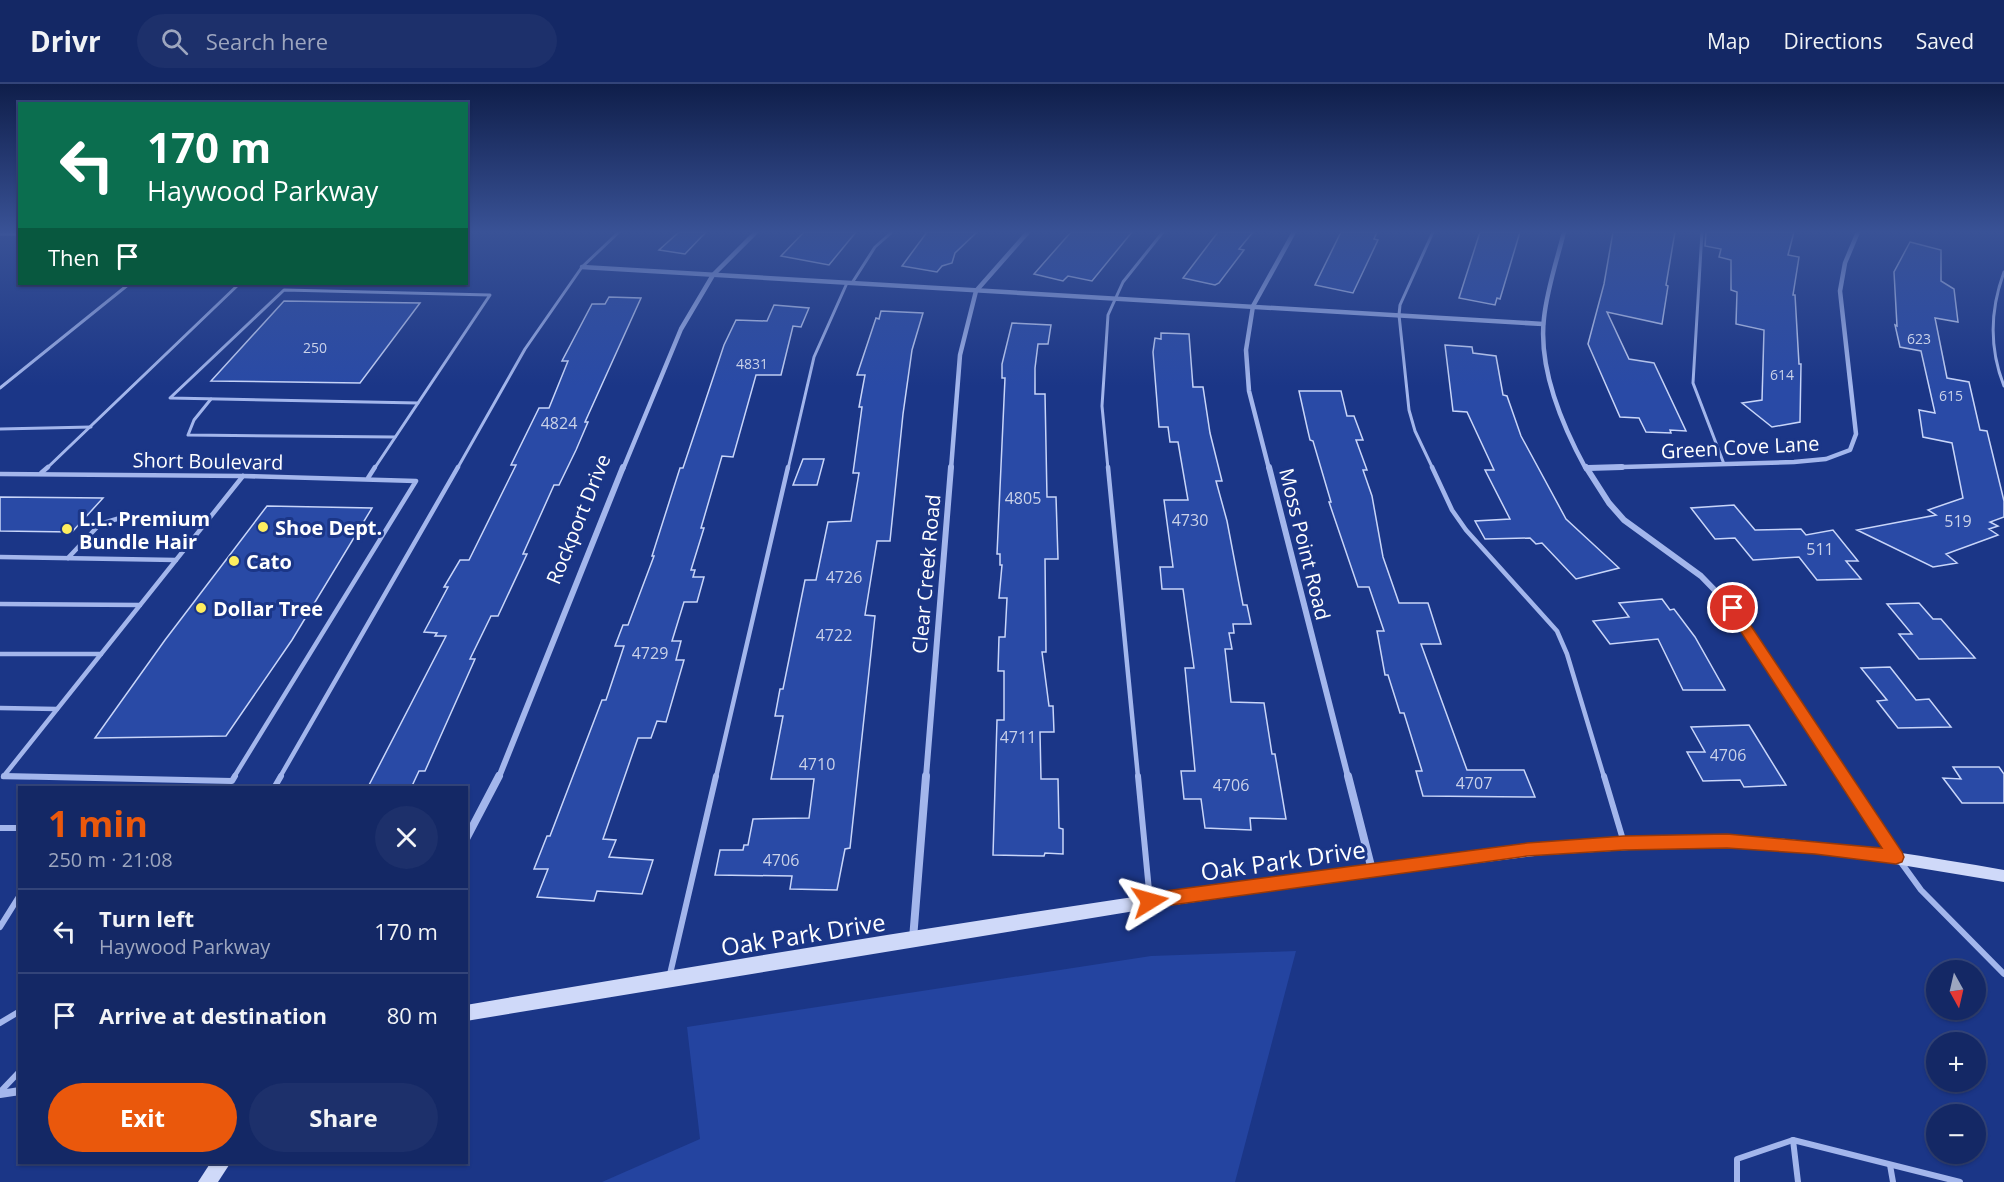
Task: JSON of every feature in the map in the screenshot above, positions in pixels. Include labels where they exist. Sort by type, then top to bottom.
[{"type":"street","name":"Rockport Drive","points":[[468,835],[496,782],[658,380],[681,329],[708,283]]},
{"type":"street","points":[[854,283],[1543,324]]},
{"type":"street","name":"Clear Creek Road","points":[[913,940],[960,355],[976,291],[983,283]]},
{"type":"street","name":"Moss Point Road","points":[[1266,283],[1253,306],[1246,350],[1249,391],[1372,870]]},
{"type":"street","points":[[1552,283],[1543,324],[1544,356],[1557,406],[1608,503],[1624,520],[1695,572],[1723,596],[1742,620],[1896,857]]},
{"type":"street","name":"Green Cove Lane","points":[[1588,468],[1826,459],[1850,450],[1856,434],[1840,291],[1841,283]]},
{"type":"street","name":"Oak Park Drive","points":[[468,1013],[669,977],[1150,901],[1527,849],[1624,843],[1727,841],[1815,847],[1896,857],[2004,876]]},
{"type":"street","points":[[0,1093],[18,1091]]},
{"type":"street","points":[[207,1182],[220,1164]]},
{"type":"lane","points":[[275,786],[525,349],[571,283]]},
{"type":"lane","points":[[669,977],[814,357],[850,283]]},
{"type":"lane","points":[[1122,283],[1108,315],[1102,406],[1150,901]]},
{"type":"lane","points":[[1410,283],[1400,305],[1399,315],[1409,410],[1415,431],[1456,517],[1557,631],[1567,654],[1624,843]]},
{"type":"lane","points":[[1699,283],[1693,383],[1724,464]]},
{"type":"lane","points":[[1999,283],[1995,293],[1993,321],[1996,369],[2004,386]]},
{"type":"lane","points":[[0,388],[128,285]]},
{"type":"lane","points":[[41,473],[92,427],[238,285]]},
{"type":"lane","points":[[368,478],[418,403],[490,294],[284,290],[170,398],[418,403]]},
{"type":"lane","points":[[211,399],[195,417],[188,435],[395,437]]},
{"type":"lane","points":[[0,429],[92,427]]},
{"type":"lane","name":"Short Boulevard","points":[[0,474],[368,478],[416,481],[232,781],[3,777],[57,709]]},
{"type":"lane","points":[[0,708],[57,709],[243,476]]},
{"type":"lane","points":[[68,558],[100,524],[120,518],[209,519]]},
{"type":"lane","points":[[0,556],[176,560]]},
{"type":"lane","points":[[0,604],[140,605]]},
{"type":"lane","points":[[0,654],[101,654]]},
{"type":"lane","points":[[0,828],[18,828]]},
{"type":"lane","points":[[1896,857],[1921,890],[2004,974]]},
{"type":"lane","points":[[0,927],[18,898]]},
{"type":"lane","points":[[0,1023],[18,1012]]},
{"type":"lane","points":[[0,1093],[18,1073]]},
{"type":"lane","points":[[1793,1140],[1798,1182]]},
{"type":"lane","points":[[1737,1182],[1737,1159],[1793,1140],[1960,1182]]},
{"type":"lane","points":[[1890,1165],[1893,1182]]},
{"type":"shaded area","points":[[1296,951],[1235,1182],[602,1182],[700,1139],[687,1027],[1151,956]]},
{"type":"building","points":[[1316,283],[1358,283],[1353,293],[1315,285]]},
{"type":"building","points":[[1464,283],[1505,283],[1500,299],[1497,298],[1495,305],[1459,298]]},
{"type":"building","points":[[1666,283],[1668,286],[1662,324],[1607,312],[1629,359],[1654,363],[1686,431],[1646,432],[1639,418],[1620,417],[1588,344],[1604,284]]},
{"type":"building","points":[[1731,283],[1795,283],[1793,295],[1795,295],[1799,364],[1801,364],[1800,422],[1772,427],[1742,403],[1762,400],[1764,330],[1736,324],[1737,292],[1731,290]]},
{"type":"building","points":[[1895,283],[1945,283],[1954,289],[1958,322],[1935,318],[1947,378],[1969,382],[1980,430],[1987,431],[2004,501],[2004,517],[1990,522],[1998,526],[1989,529],[1998,535],[1946,554],[1957,563],[1933,567],[1857,530],[1936,515],[1928,510],[1963,498],[1952,443],[1923,437],[1919,410],[1935,413],[1921,351],[1900,347],[1895,325],[1897,326]]},
{"type":"building","points":[[609,297],[641,298],[585,422],[588,422],[576,450],[559,485],[554,485],[523,554],[527,554],[498,616],[491,616],[470,659],[475,659],[425,771],[419,771],[412,786],[369,786],[446,636],[435,636],[437,633],[424,632],[448,587],[444,587],[460,560],[469,560],[516,465],[511,465],[539,408],[549,408],[568,361],[562,361],[592,304],[605,304]]},
{"type":"building","points":[[284,301],[420,303],[360,383],[211,381]]},
{"type":"building","points":[[774,305],[809,308],[801,327],[793,326],[781,375],[756,375],[733,457],[722,456],[691,570],[695,570],[693,577],[704,577],[697,602],[684,602],[672,641],[681,641],[676,660],[684,660],[666,722],[657,721],[651,738],[638,738],[603,839],[616,840],[609,857],[653,860],[642,894],[597,891],[594,901],[537,897],[548,869],[534,869],[547,836],[550,836],[602,700],[606,700],[624,646],[615,646],[623,625],[628,625],[654,556],[652,556],[680,468],[683,468],[724,345],[736,320],[767,321]]},
{"type":"building","points":[[881,311],[923,313],[912,350],[890,541],[877,541],[865,615],[875,616],[850,848],[845,849],[837,890],[790,889],[792,876],[715,875],[720,850],[743,850],[744,845],[748,845],[753,819],[809,818],[814,779],[771,779],[783,716],[775,716],[780,689],[783,689],[805,580],[816,580],[828,522],[851,521],[859,473],[853,473],[862,407],[859,407],[865,375],[857,375],[876,318],[879,319]]},
{"type":"building","points":[[1012,323],[1051,325],[1048,344],[1038,344],[1035,368],[1035,394],[1045,394],[1047,497],[1056,497],[1058,559],[1045,559],[1046,652],[1042,652],[1049,706],[1053,706],[1054,732],[1040,732],[1041,779],[1058,779],[1059,828],[1063,829],[1063,854],[1045,853],[1044,856],[993,855],[997,720],[1004,720],[1004,671],[998,671],[999,637],[1005,637],[1007,598],[999,598],[1002,565],[1000,565],[1000,554],[997,554],[1005,378],[1002,378],[1002,364]]},
{"type":"building","points":[[1161,333],[1189,334],[1193,387],[1203,387],[1210,433],[1222,481],[1216,481],[1227,521],[1243,605],[1247,605],[1251,624],[1233,624],[1234,633],[1229,633],[1232,649],[1225,649],[1231,702],[1264,703],[1272,754],[1275,754],[1286,819],[1250,818],[1251,830],[1205,828],[1201,799],[1184,799],[1181,771],[1195,771],[1185,668],[1194,668],[1183,589],[1162,589],[1160,567],[1173,567],[1164,500],[1188,500],[1178,442],[1170,442],[1168,427],[1159,427],[1153,352],[1155,338],[1161,339]]},
{"type":"building","points":[[1445,345],[1472,347],[1473,353],[1496,356],[1503,395],[1507,396],[1521,436],[1566,519],[1619,568],[1576,579],[1542,543],[1536,544],[1530,538],[1485,539],[1475,521],[1510,519],[1485,470],[1494,470],[1467,412],[1453,411]]},
{"type":"building","points":[[1299,391],[1341,391],[1347,416],[1354,416],[1363,440],[1356,440],[1367,470],[1363,470],[1372,496],[1383,557],[1399,603],[1428,603],[1441,644],[1421,644],[1467,770],[1524,770],[1535,797],[1423,796],[1416,771],[1422,771],[1404,713],[1400,713],[1388,675],[1385,675],[1377,631],[1384,631],[1369,587],[1358,587],[1329,502],[1331,502],[1313,441],[1310,440]]},
{"type":"building","points":[[803,459],[824,459],[817,485],[793,485]]},
{"type":"building","points":[[0,497],[103,498],[72,532],[0,531]]},
{"type":"building","points":[[1734,505],[1755,530],[1801,529],[1806,535],[1833,530],[1858,561],[1846,561],[1861,579],[1817,580],[1799,557],[1753,560],[1735,538],[1715,539],[1691,508]]},
{"type":"building","points":[[267,506],[372,508],[292,640],[226,736],[95,738],[165,640]]},
{"type":"building","points":[[1662,599],[1670,610],[1674,609],[1695,637],[1725,690],[1683,690],[1658,639],[1610,644],[1593,621],[1629,617],[1619,603]]},
{"type":"building","points":[[1919,603],[1933,619],[1941,619],[1975,658],[1919,659],[1899,634],[1912,634],[1887,604]]},
{"type":"building","points":[[1890,667],[1916,700],[1929,699],[1951,727],[1898,728],[1877,701],[1887,700],[1861,668]]},
{"type":"building","points":[[1749,725],[1786,785],[1744,787],[1740,780],[1703,781],[1687,752],[1705,752],[1691,727]]},
{"type":"building","points":[[1953,767],[1999,767],[2004,774],[2004,803],[1962,803],[1943,778],[1961,779]]},
{"type":"place","name":"Shoe Dept.","points":[[263,527]]},
{"type":"place","name":"L.L. Premium Bundle Hair","points":[[67,529]]},
{"type":"place","name":"Cato","points":[[234,561]]},
{"type":"place","name":"Dollar Tree","points":[[201,608]]},
{"type":"route","points":[[1150,901],[1527,849],[1624,843],[1727,841],[1815,847],[1896,857],[1733,608]]}]
